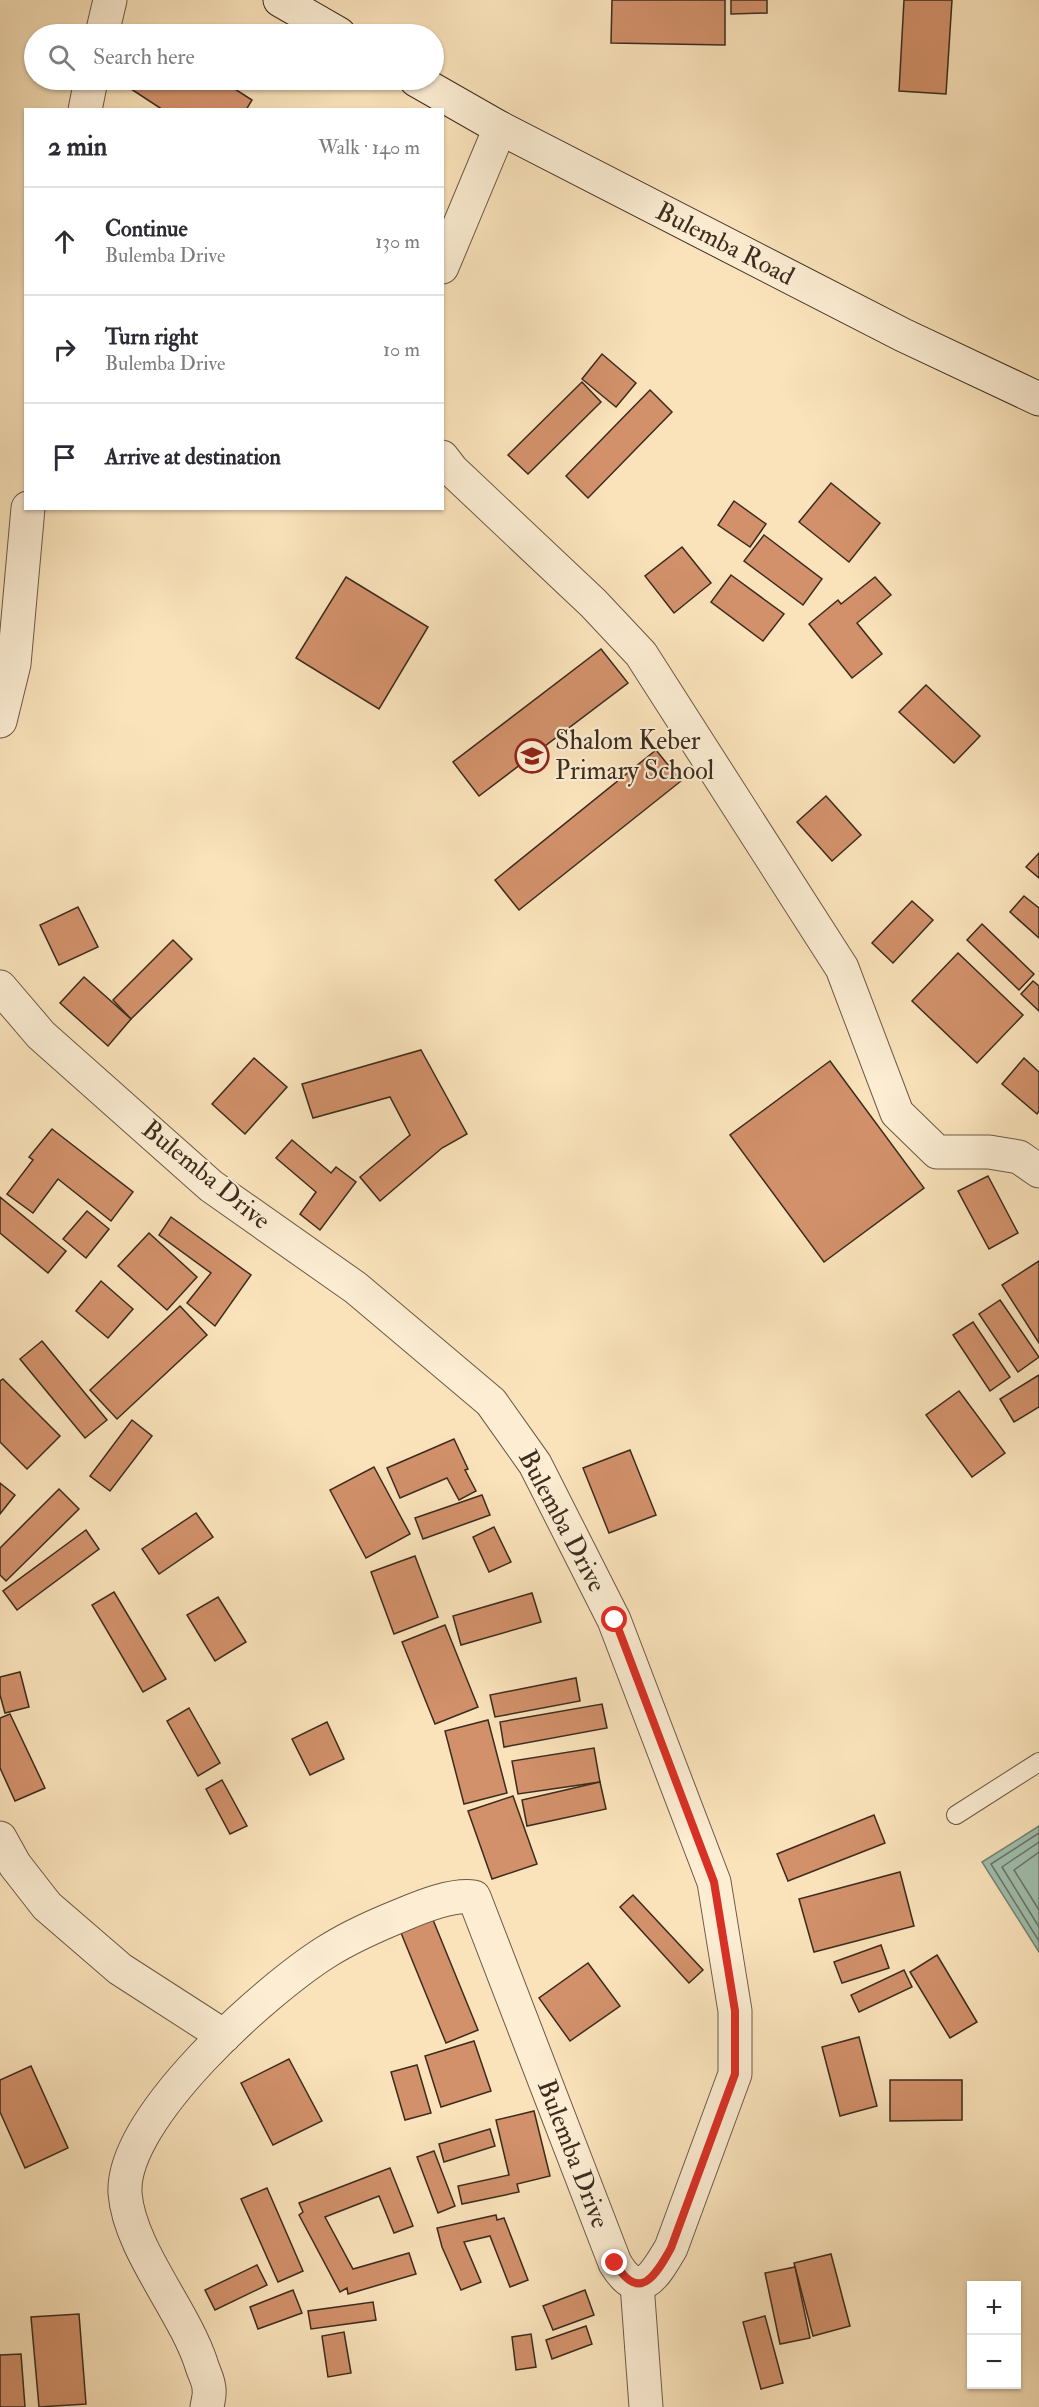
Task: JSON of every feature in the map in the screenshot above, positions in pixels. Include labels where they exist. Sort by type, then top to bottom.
[{"type":"street","points":[[104,24],[110,0]]},
{"type":"street","points":[[280,0],[322,24]]},
{"type":"street","points":[[85,108],[90,90]]},
{"type":"street","name":"Bulemba Road","points":[[433,90],[500,129],[903,335],[1039,399]]},
{"type":"street","points":[[444,262],[500,129]]},
{"type":"street","points":[[444,460],[452,470],[593,603],[641,654],[842,968],[897,1113],[937,1152],[989,1152],[1018,1157],[1039,1171]]},
{"type":"street","points":[[0,721],[14,664],[28,510]]},
{"type":"street","name":"Bulemba Drive","points":[[0,987],[41,1035],[211,1186],[356,1288],[490,1402],[535,1464],[615,1620],[714,1882],[735,2011],[735,2074],[671,2248],[661,2266],[649,2280],[637,2284],[624,2278],[615,2263],[474,1897],[432,1903],[358,1933],[281,1983],[224,2036]]},
{"type":"street","points":[[0,1838],[15,1865],[47,1906],[120,1969],[224,2036],[165,2100],[130,2158],[125,2193],[133,2228],[197,2350],[209,2388],[207,2407]]},
{"type":"street","points":[[637,2284],[646,2407]]},
{"type":"lane","points":[[956,1815],[1039,1762]]},
{"type":"water","points":[[1039,1826],[1039,1952],[982,1862]]},
{"type":"building","points":[[612,0],[725,0],[725,45],[611,43]]},
{"type":"building","points":[[731,0],[767,0],[767,13],[731,14]]},
{"type":"building","points":[[904,0],[952,0],[946,94],[899,91]]},
{"type":"building","points":[[133,90],[236,90],[252,100],[247,108],[160,108]]},
{"type":"building","points":[[602,354],[636,383],[616,407],[582,379]]},
{"type":"building","points":[[582,382],[601,402],[528,474],[508,455]]},
{"type":"building","points":[[650,390],[672,412],[588,498],[566,476]]},
{"type":"building","points":[[831,483],[880,523],[849,562],[799,522]]},
{"type":"building","points":[[734,501],[766,524],[750,547],[718,525]]},
{"type":"building","points":[[764,535],[822,579],[803,605],[744,561]]},
{"type":"building","points":[[682,547],[711,583],[674,613],[645,576]]},
{"type":"building","points":[[731,575],[784,614],[763,641],[711,602]]},
{"type":"building","points":[[346,577],[428,627],[379,709],[296,658]]},
{"type":"building","points":[[875,577],[891,595],[857,623],[882,654],[852,678],[809,624],[838,600],[841,604]]},
{"type":"building","points":[[601,649],[628,683],[479,796],[453,762]]},
{"type":"building","points":[[926,685],[980,736],[954,763],[899,712]]},
{"type":"building","points":[[656,750],[681,781],[519,910],[495,880]]},
{"type":"building","points":[[826,796],[861,835],[832,861],[797,822]]},
{"type":"building","points":[[1039,853],[1039,878],[1026,867]]},
{"type":"building","points":[[1024,896],[1039,908],[1039,938],[1010,912]]},
{"type":"building","points":[[912,901],[933,920],[893,963],[872,943]]},
{"type":"building","points":[[78,907],[98,947],[59,965],[40,925]]},
{"type":"building","points":[[982,924],[1034,974],[1019,990],[967,940]]},
{"type":"building","points":[[173,940],[192,959],[131,1019],[113,1000]]},
{"type":"building","points":[[958,953],[1023,1015],[977,1063],[912,1001]]},
{"type":"building","points":[[84,977],[131,1019],[108,1046],[60,1003]]},
{"type":"building","points":[[1033,981],[1039,986],[1039,1011],[1021,994]]},
{"type":"building","points":[[421,1050],[467,1134],[442,1148],[380,1201],[360,1177],[410,1135],[390,1097],[313,1118],[302,1084]]},
{"type":"building","points":[[254,1058],[287,1087],[245,1134],[212,1104]]},
{"type":"building","points":[[1024,1058],[1039,1072],[1039,1111],[1037,1114],[1002,1084]]},
{"type":"building","points":[[830,1061],[924,1188],[824,1262],[730,1135]]},
{"type":"building","points":[[52,1129],[133,1192],[111,1221],[58,1179],[33,1213],[7,1194],[33,1160],[29,1157]]},
{"type":"building","points":[[292,1140],[331,1173],[336,1167],[356,1182],[320,1230],[300,1214],[316,1192],[276,1158]]},
{"type":"building","points":[[988,1176],[1018,1233],[989,1249],[958,1191]]},
{"type":"building","points":[[0,1197],[66,1251],[48,1273],[0,1233]]},
{"type":"building","points":[[87,1211],[109,1229],[86,1258],[63,1239]]},
{"type":"building","points":[[171,1217],[251,1275],[215,1326],[187,1303],[211,1273],[159,1235]]},
{"type":"building","points":[[149,1233],[197,1277],[167,1310],[118,1266]]},
{"type":"building","points":[[1039,1261],[1039,1343],[1002,1285]]},
{"type":"building","points":[[101,1281],[133,1309],[108,1338],[76,1311]]},
{"type":"building","points":[[1000,1300],[1039,1357],[1018,1372],[979,1314]]},
{"type":"building","points":[[180,1306],[207,1335],[117,1419],[90,1390]]},
{"type":"building","points":[[973,1322],[1010,1377],[990,1391],[953,1335]]},
{"type":"building","points":[[42,1341],[107,1420],[85,1438],[20,1359]]},
{"type":"building","points":[[1039,1375],[1039,1407],[1014,1422],[1000,1399]]},
{"type":"building","points":[[3,1379],[60,1436],[27,1469],[0,1442],[0,1381]]},
{"type":"building","points":[[959,1391],[1005,1453],[972,1477],[926,1415]]},
{"type":"building","points":[[132,1420],[152,1436],[110,1491],[90,1476]]},
{"type":"building","points":[[454,1439],[468,1469],[465,1470],[476,1491],[459,1500],[447,1478],[400,1498],[387,1468]]},
{"type":"building","points":[[630,1450],[656,1515],[609,1533],[583,1468]]},
{"type":"building","points":[[374,1467],[410,1534],[366,1558],[330,1490]]},
{"type":"building","points":[[0,1483],[15,1495],[0,1514]]},
{"type":"building","points":[[59,1489],[79,1509],[6,1581],[0,1575],[0,1548]]},
{"type":"building","points":[[482,1495],[490,1515],[423,1539],[415,1518]]},
{"type":"building","points":[[196,1513],[213,1537],[159,1574],[142,1549]]},
{"type":"building","points":[[494,1527],[511,1562],[489,1572],[473,1537]]},
{"type":"building","points":[[86,1530],[99,1549],[17,1610],[3,1591]]},
{"type":"building","points":[[415,1556],[438,1617],[394,1634],[371,1572]]},
{"type":"building","points":[[114,1592],[166,1679],[143,1692],[92,1605]]},
{"type":"building","points":[[532,1593],[541,1622],[461,1645],[453,1616]]},
{"type":"building","points":[[218,1597],[246,1642],[215,1661],[187,1615]]},
{"type":"building","points":[[445,1625],[478,1707],[435,1724],[402,1642]]},
{"type":"building","points":[[20,1672],[29,1707],[5,1713],[0,1695],[0,1677]]},
{"type":"building","points":[[576,1678],[580,1701],[495,1717],[490,1695]]},
{"type":"building","points":[[602,1704],[607,1728],[504,1747],[500,1722]]},
{"type":"building","points":[[189,1708],[220,1763],[198,1776],[167,1721]]},
{"type":"building","points":[[10,1714],[45,1788],[15,1801],[0,1768],[0,1718]]},
{"type":"building","points":[[488,1720],[507,1793],[464,1804],[445,1731]]},
{"type":"building","points":[[327,1722],[344,1759],[310,1775],[292,1739]]},
{"type":"building","points":[[594,1748],[600,1782],[518,1794],[512,1761]]},
{"type":"building","points":[[222,1780],[247,1826],[230,1834],[206,1789]]},
{"type":"building","points":[[600,1782],[606,1809],[527,1826],[522,1800]]},
{"type":"building","points":[[513,1796],[537,1864],[492,1879],[468,1811]]},
{"type":"building","points":[[874,1815],[885,1843],[788,1881],[777,1854]]},
{"type":"building","points":[[900,1872],[914,1926],[814,1952],[799,1899]]},
{"type":"building","points":[[633,1895],[703,1970],[689,1983],[620,1907]]},
{"type":"building","points":[[431,1915],[478,2030],[446,2043],[399,1928]]},
{"type":"building","points":[[881,1945],[889,1968],[842,1983],[834,1962]]},
{"type":"building","points":[[937,1955],[977,2022],[950,2038],[910,1972]]},
{"type":"building","points":[[588,1963],[620,2006],[570,2041],[539,1998]]},
{"type":"building","points":[[904,1970],[912,1987],[859,2012],[851,1995]]},
{"type":"building","points":[[859,2037],[877,2106],[840,2116],[822,2047]]},
{"type":"building","points":[[474,2041],[491,2091],[441,2107],[425,2056]]},
{"type":"building","points":[[289,2059],[322,2121],[273,2145],[241,2083]]},
{"type":"building","points":[[417,2065],[431,2113],[405,2120],[391,2072]]},
{"type":"building","points":[[31,2066],[68,2148],[25,2168],[0,2112],[0,2080]]},
{"type":"building","points":[[890,2080],[962,2080],[962,2120],[890,2121]]},
{"type":"building","points":[[534,2111],[550,2176],[517,2184],[519,2192],[462,2204],[458,2186],[509,2175],[496,2120]]},
{"type":"building","points":[[490,2129],[495,2146],[444,2162],[439,2144]]},
{"type":"building","points":[[434,2151],[455,2206],[438,2213],[417,2157]]},
{"type":"building","points":[[390,2168],[413,2226],[394,2233],[379,2196],[325,2217],[353,2269],[409,2253],[416,2274],[348,2294],[347,2288],[340,2292],[299,2215],[303,2212],[299,2203]]},
{"type":"building","points":[[267,2188],[303,2271],[278,2282],[241,2199]]},
{"type":"building","points":[[496,2215],[497,2220],[504,2218],[528,2280],[510,2287],[490,2236],[464,2242],[481,2282],[461,2290],[442,2247],[437,2228]]},
{"type":"building","points":[[831,2254],[850,2326],[813,2336],[794,2263]]},
{"type":"building","points":[[257,2265],[267,2285],[215,2310],[205,2290]]},
{"type":"building","points":[[795,2267],[810,2338],[780,2344],[765,2273]]},
{"type":"building","points":[[293,2290],[302,2313],[258,2329],[250,2307]]},
{"type":"building","points":[[585,2290],[594,2315],[553,2330],[543,2306]]},
{"type":"building","points":[[373,2302],[376,2320],[311,2329],[308,2311]]},
{"type":"building","points":[[79,2314],[86,2404],[39,2407],[31,2317]]},
{"type":"building","points":[[765,2316],[783,2383],[761,2389],[743,2322]]},
{"type":"building","points":[[586,2326],[592,2344],[552,2359],[546,2340]]},
{"type":"building","points":[[344,2332],[351,2373],[328,2377],[322,2336]]},
{"type":"building","points":[[531,2334],[536,2367],[516,2370],[512,2337]]},
{"type":"building","points":[[21,2354],[25,2407],[0,2407],[0,2355]]},
{"type":"place","name":"Shalom Keber Primary School","points":[[532,756]]},
{"type":"route","points":[[615,1620],[714,1882],[735,2011],[735,2074],[671,2248],[661,2266],[649,2280],[637,2284],[624,2278],[615,2263]]}]
